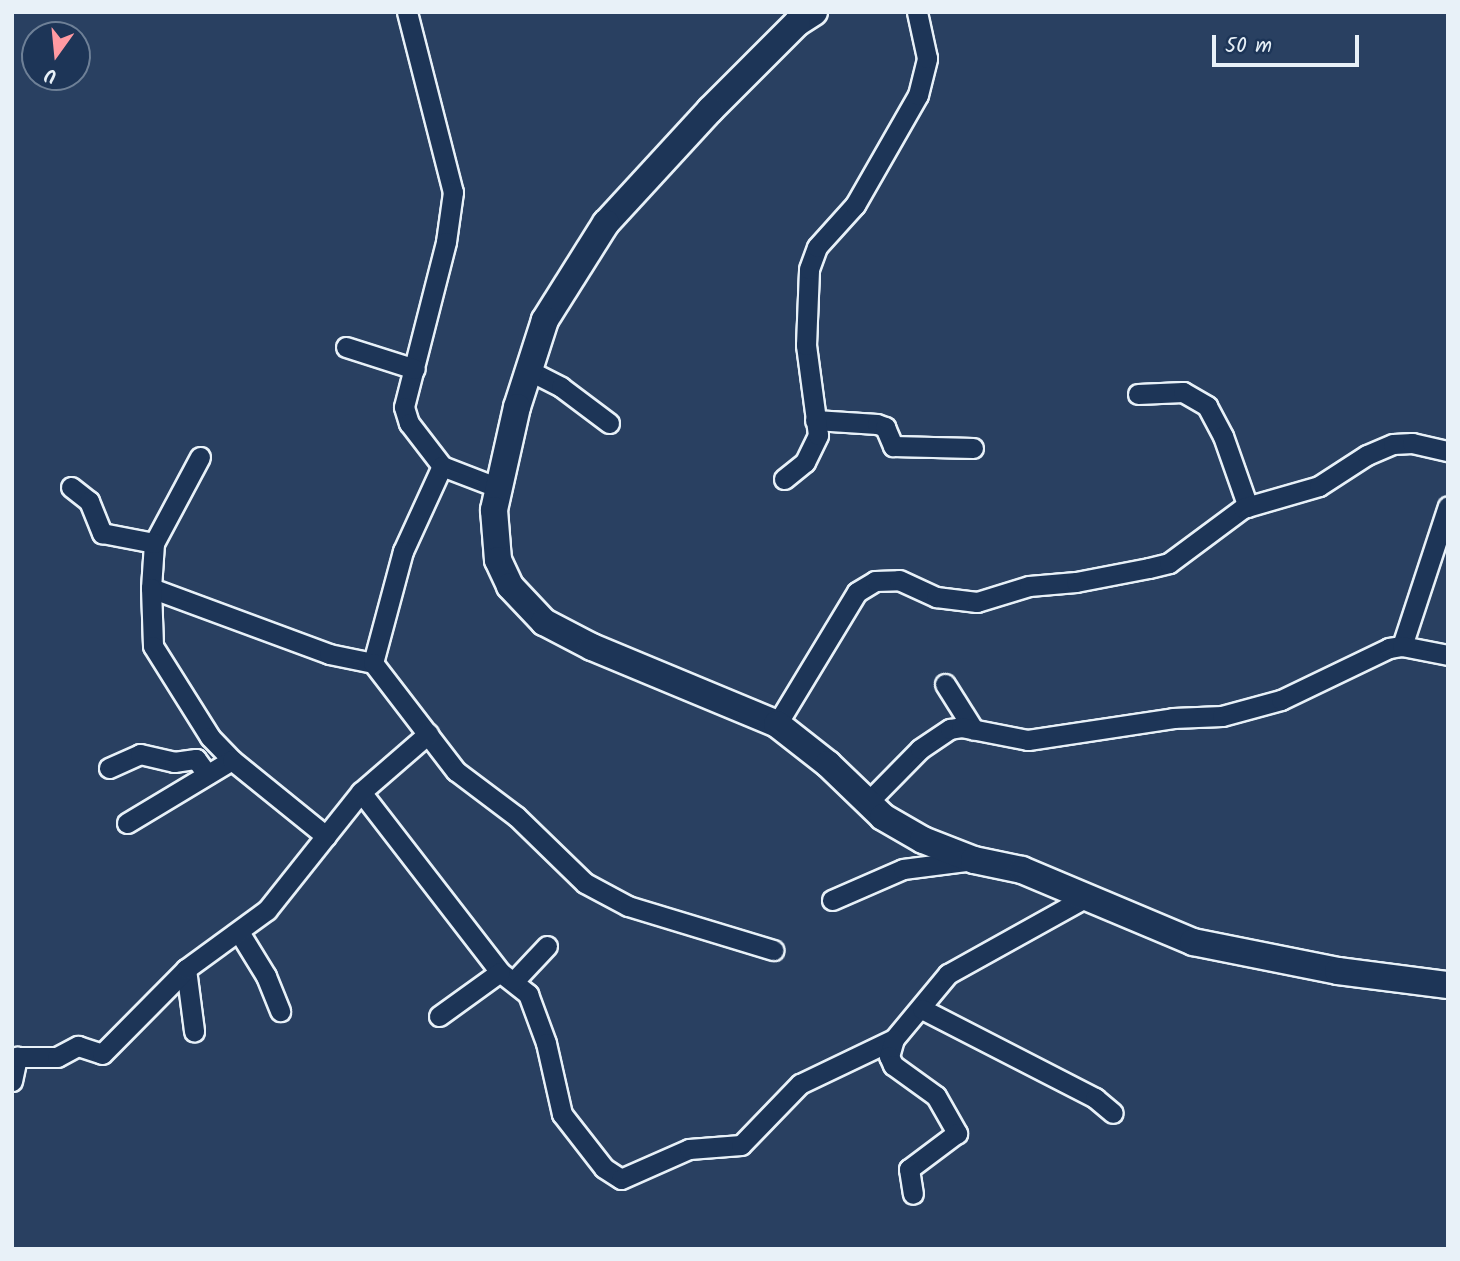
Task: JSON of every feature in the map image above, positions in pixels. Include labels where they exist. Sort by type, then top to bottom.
[{"type":"street","points":[[407,12],[453,192],[446,242],[404,407],[409,424],[442,466],[499,488]]},
{"type":"street","points":[[814,12],[797,23],[720,100],[606,223],[545,320],[528,370],[494,510],[498,560],[509,586],[530,611],[592,647],[777,724],[828,764],[883,817],[922,839],[974,860],[1022,870],[1083,899],[1193,942],[1338,971],[1448,985]]},
{"type":"street","points":[[784,479],[816,446],[806,345],[808,269],[817,247],[855,205],[918,95],[927,58],[917,12]]},
{"type":"street","points":[[346,347],[415,369]]},
{"type":"street","points":[[528,370],[561,387],[609,423]]},
{"type":"street","points":[[1138,394],[1183,392],[1207,406],[1223,436],[1248,507]]},
{"type":"street","points":[[815,420],[877,424],[885,427],[893,446],[973,448]]},
{"type":"street","points":[[777,724],[857,592],[875,581],[906,582],[956,601],[988,601],[1029,586],[1076,582],[1169,563],[1248,507],[1319,485],[1367,454],[1393,444],[1412,443],[1448,452]]},
{"type":"street","points":[[200,457],[154,543],[151,587],[153,646],[210,737],[232,760],[326,836]]},
{"type":"street","points":[[373,663],[403,551],[442,466]]},
{"type":"street","points":[[71,487],[89,501],[102,533],[154,543]]},
{"type":"street","points":[[1402,646],[1448,506]]},
{"type":"street","points":[[151,587],[329,654],[373,663],[456,771],[516,816],[586,883],[628,906],[774,950]]},
{"type":"street","points":[[868,802],[937,734],[961,727],[1028,740],[1249,710],[1281,700],[1375,652],[1402,646],[1448,655]]},
{"type":"street","points":[[944,684],[974,730]]},
{"type":"street","points":[[12,1081],[17,1057],[57,1057],[78,1046],[100,1056],[186,969],[267,910],[361,792],[428,734]]},
{"type":"street","points":[[109,768],[140,754],[174,762],[195,759],[207,774]]},
{"type":"street","points":[[127,822],[232,760]]},
{"type":"street","points":[[361,792],[507,976],[528,994],[538,1017],[562,1114],[604,1168],[621,1180],[689,1149],[741,1145],[800,1084],[894,1039],[922,1009],[948,974],[1083,899]]},
{"type":"street","points":[[832,900],[903,869],[974,860]]},
{"type":"street","points":[[239,932],[266,976],[280,1011]]},
{"type":"street","points":[[439,1016],[507,976],[547,946]]},
{"type":"street","points":[[186,969],[194,1031]]},
{"type":"street","points":[[922,1009],[1095,1098],[1113,1113]]},
{"type":"street","points":[[894,1039],[889,1056],[893,1065],[936,1096],[957,1133],[909,1169],[913,1194]]}]
